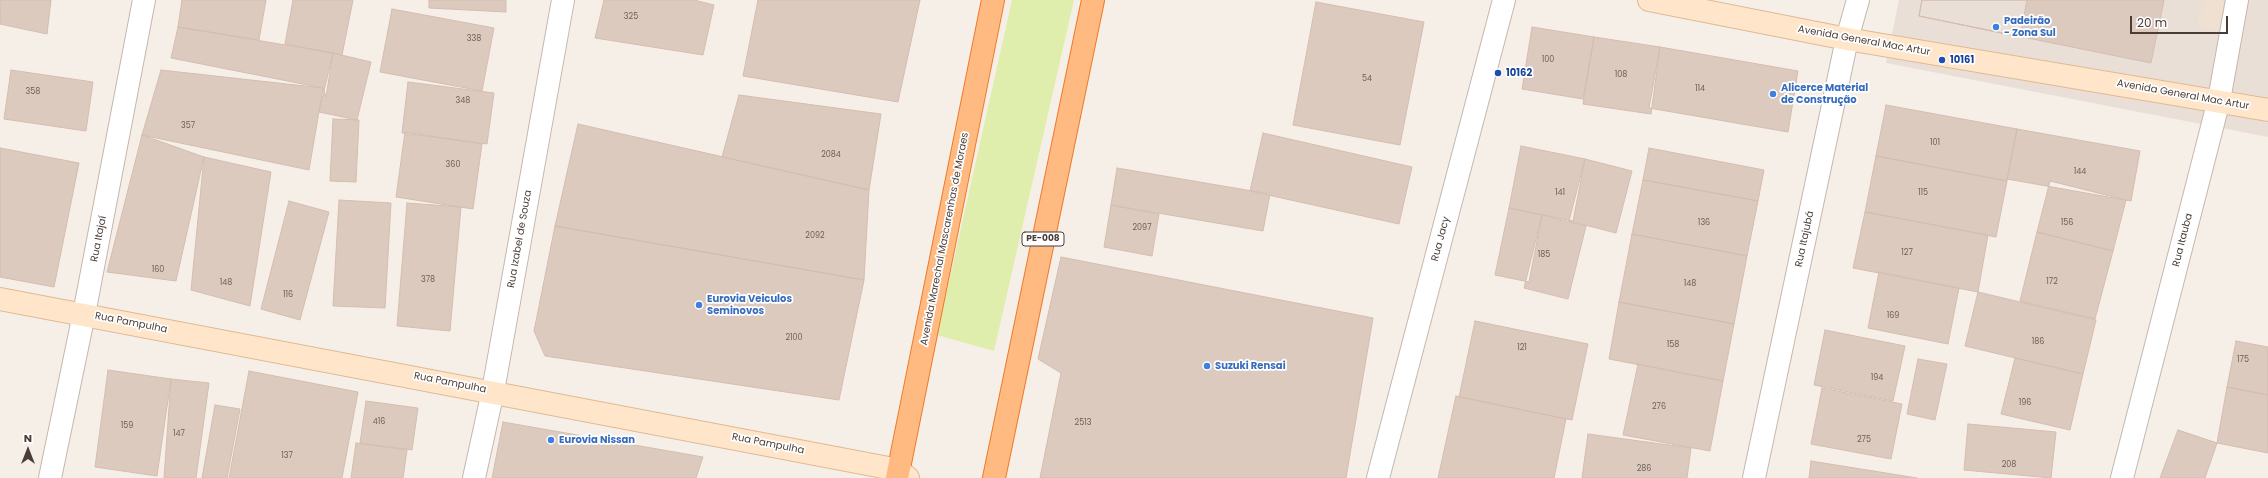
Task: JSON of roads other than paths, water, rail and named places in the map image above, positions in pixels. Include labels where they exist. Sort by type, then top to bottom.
[{"type":"highway","name":"Avenida Marechal Mascarenhas de Moraes","points":[[901,475],[993,0]]},
{"type":"highway","name":"PE-008","points":[[994,478],[1093,0]]},
{"type":"main road","name":"Avenida General Mac Artur","points":[[1649,0],[1847,39],[2219,100],[2268,110]]},
{"type":"main road","name":"Rua Pampulha","points":[[0,299],[493,392],[901,475]]},
{"type":"street","name":"Rua Itajaí","points":[[50,478],[84,314],[144,0]]},
{"type":"street","name":"Rua Izabel de Souza","points":[[474,478],[493,392],[563,0]]},
{"type":"street","name":"Rua Jacy","points":[[1378,478],[1504,0]]},
{"type":"street","name":"Rua Itajubá","points":[[1754,478],[1847,39],[1858,0]]},
{"type":"street","name":"Rua Itauba","points":[[2122,478],[2219,100],[2237,0]]},
{"type":"place","name":"Padeirão - Zona Sul","points":[[1996,27]]},
{"type":"place","name":"10161","points":[[1942,60]]},
{"type":"place","name":"10162","points":[[1498,73]]},
{"type":"place","name":"Alicerce Material de Construção","points":[[1773,94]]},
{"type":"place","name":"Eurovia Veiculos Seminovos","points":[[699,305]]},
{"type":"place","name":"Suzuki Rensai","points":[[1207,366]]},
{"type":"place","name":"Eurovia Nissan","points":[[551,440]]}]
